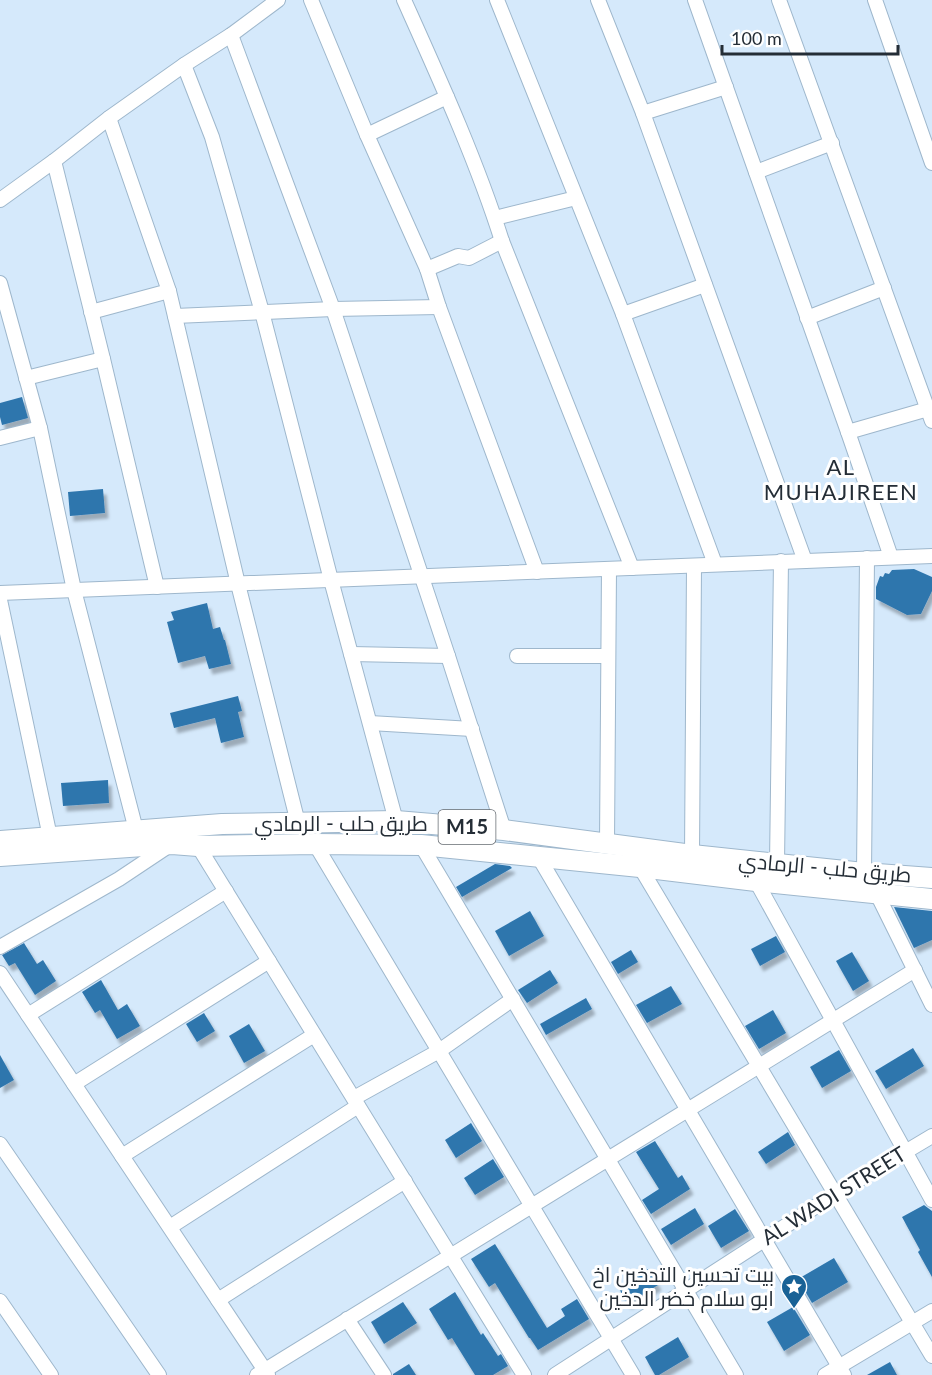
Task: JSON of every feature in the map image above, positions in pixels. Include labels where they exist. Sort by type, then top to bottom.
[{"type":"highway","name":"طريق حلب - الرمادي","points":[[0,841],[222,824],[396,821],[504,830],[692,855],[932,878]]},
{"type":"highway","name":"طريق حلب - الرمادي","points":[[0,856],[172,844],[198,846],[421,845],[932,899]]},
{"type":"street","points":[[0,200],[109,118],[278,0]]},
{"type":"street","points":[[311,0],[367,135],[427,269],[537,572]]},
{"type":"street","points":[[404,0],[447,97],[632,568]]},
{"type":"street","points":[[497,0],[623,314],[716,564]]},
{"type":"street","points":[[598,0],[643,113],[805,561]]},
{"type":"street","points":[[695,0],[891,557]]},
{"type":"street","points":[[779,0],[930,415],[848,432]]},
{"type":"street","points":[[875,0],[932,163]]},
{"type":"street","points":[[231,35],[333,309],[504,830]]},
{"type":"street","points":[[184,65],[212,137],[262,312],[396,821]]},
{"type":"street","points":[[643,113],[726,87]]},
{"type":"street","points":[[367,135],[447,97]]},
{"type":"street","points":[[109,118],[169,291],[238,584],[298,823]]},
{"type":"street","points":[[756,172],[832,143]]},
{"type":"street","points":[[54,161],[157,587]]},
{"type":"street","points":[[495,218],[576,198]]},
{"type":"street","points":[[427,269],[458,256],[469,258],[502,241]]},
{"type":"street","points":[[0,283],[40,428],[74,590],[136,830]]},
{"type":"street","points":[[623,314],[705,285]]},
{"type":"street","points":[[807,318],[884,288]]},
{"type":"street","points":[[91,312],[169,291]]},
{"type":"street","points":[[175,316],[440,307]]},
{"type":"street","points":[[26,378],[103,359]]},
{"type":"street","points":[[0,438],[40,428]]},
{"type":"street","points":[[0,593],[932,556]]},
{"type":"street","points":[[864,873],[867,558]]},
{"type":"street","points":[[777,864],[781,561]]},
{"type":"street","points":[[692,855],[694,566]]},
{"type":"street","points":[[607,844],[609,569]]},
{"type":"street","points":[[0,600],[50,837]]},
{"type":"street","points":[[351,654],[448,656]]},
{"type":"street","points":[[517,656],[608,656]]},
{"type":"street","points":[[370,723],[472,729]]},
{"type":"street","points":[[0,947],[118,879],[172,844]]},
{"type":"street","points":[[315,844],[633,1375]]},
{"type":"street","points":[[421,845],[736,1375]]},
{"type":"street","points":[[198,846],[524,1375]]},
{"type":"street","points":[[538,856],[842,1371]]},
{"type":"street","points":[[640,867],[932,1356]]},
{"type":"street","points":[[756,881],[932,1200]]},
{"type":"street","points":[[28,1015],[226,891]]},
{"type":"street","points":[[877,894],[932,1005]]},
{"type":"street","points":[[74,1083],[269,961]]},
{"type":"street","points":[[0,972],[264,1373],[915,970]]},
{"type":"street","points":[[170,1227],[356,1102],[439,1051],[513,999]]},
{"type":"street","points":[[123,1156],[314,1035]]},
{"type":"street","name":"AL WADI STREET","points":[[555,1375],[764,1239],[932,1136]]},
{"type":"street","points":[[0,1144],[159,1375]]},
{"type":"street","points":[[218,1300],[405,1181]]},
{"type":"street","points":[[0,1301],[51,1375]]},
{"type":"street","points":[[825,1375],[842,1371],[932,1311]]},
{"type":"street","points":[[347,1320],[384,1375]]},
{"type":"building","points":[[22,397],[28,418],[2,425],[0,403]]},
{"type":"building","points":[[103,489],[105,513],[70,516],[68,492]]},
{"type":"building","points":[[914,569],[932,577],[932,591],[921,614],[907,615],[876,599],[876,587],[880,576],[883,577],[885,573],[889,574],[892,570]]},
{"type":"building","points":[[207,603],[213,629],[220,627],[231,664],[209,669],[205,656],[178,663],[167,622],[174,620],[171,612]]},
{"type":"building","points":[[238,696],[242,711],[238,712],[244,737],[221,743],[215,718],[174,728],[170,713]]},
{"type":"building","points":[[108,780],[109,803],[63,806],[61,783]]},
{"type":"building","points":[[495,864],[512,868],[462,897],[456,887]]},
{"type":"building","points":[[894,907],[932,911],[932,940],[914,948]]},
{"type":"building","points":[[530,911],[544,936],[509,956],[495,931]]},
{"type":"building","points":[[776,936],[785,952],[760,966],[751,949]]},
{"type":"building","points":[[24,943],[37,964],[43,960],[56,981],[35,995],[15,963],[9,966],[2,955]]},
{"type":"building","points":[[631,950],[638,962],[618,974],[611,962]]},
{"type":"building","points":[[852,952],[869,981],[853,991],[836,961]]},
{"type":"building","points":[[550,970],[558,983],[527,1003],[518,990]]},
{"type":"building","points":[[101,980],[118,1010],[127,1004],[140,1026],[117,1039],[100,1010],[95,1013],[82,992]]},
{"type":"building","points":[[671,986],[682,1004],[647,1023],[636,1005]]},
{"type":"building","points":[[586,998],[592,1009],[546,1035],[540,1024]]},
{"type":"building","points":[[773,1010],[786,1033],[759,1049],[745,1026]]},
{"type":"building","points":[[204,1013],[215,1031],[197,1042],[186,1024]]},
{"type":"building","points":[[249,1024],[265,1051],[244,1063],[229,1036]]},
{"type":"building","points":[[913,1048],[924,1066],[886,1089],[875,1071]]},
{"type":"building","points":[[839,1050],[851,1071],[822,1088],[810,1067]]},
{"type":"building","points":[[0,1055],[14,1080],[0,1088]]},
{"type":"building","points":[[471,1123],[482,1141],[456,1158],[445,1140]]},
{"type":"building","points":[[788,1132],[795,1145],[766,1164],[758,1152]]},
{"type":"building","points":[[655,1141],[678,1178],[682,1175],[690,1189],[651,1214],[642,1200],[659,1189],[636,1152]]},
{"type":"building","points":[[493,1159],[504,1177],[475,1195],[464,1178]]},
{"type":"building","points":[[924,1205],[932,1211],[932,1277],[902,1217]]},
{"type":"building","points":[[695,1208],[704,1224],[671,1245],[661,1229]]},
{"type":"building","points":[[735,1209],[749,1231],[721,1248],[708,1226]]},
{"type":"building","points":[[495,1244],[547,1328],[565,1316],[561,1309],[577,1299],[589,1319],[538,1350],[495,1283],[489,1287],[471,1259]]},
{"type":"building","points":[[834,1258],[848,1282],[812,1303],[798,1279]]},
{"type":"building","points":[[648,1269],[658,1285],[628,1304],[618,1287]]},
{"type":"building","points":[[455,1292],[481,1335],[483,1333],[498,1356],[501,1354],[508,1366],[493,1375],[475,1375],[452,1338],[448,1340],[429,1309]]},
{"type":"building","points":[[403,1302],[417,1323],[384,1344],[371,1322]]},
{"type":"building","points":[[793,1307],[810,1335],[784,1351],[767,1322]]},
{"type":"building","points":[[678,1337],[689,1357],[659,1375],[655,1375],[645,1357]]},
{"type":"building","points":[[890,1362],[897,1375],[867,1375]]},
{"type":"building","points":[[409,1364],[416,1375],[393,1375],[393,1374]]},
{"type":"place","name":"بيت تحسين التدخين اخ ابو سلام خضر الدخين","points":[[794,1310]]},
{"type":"district","name":"AL MUHAJIREEN","points":[[841,480]]}]
